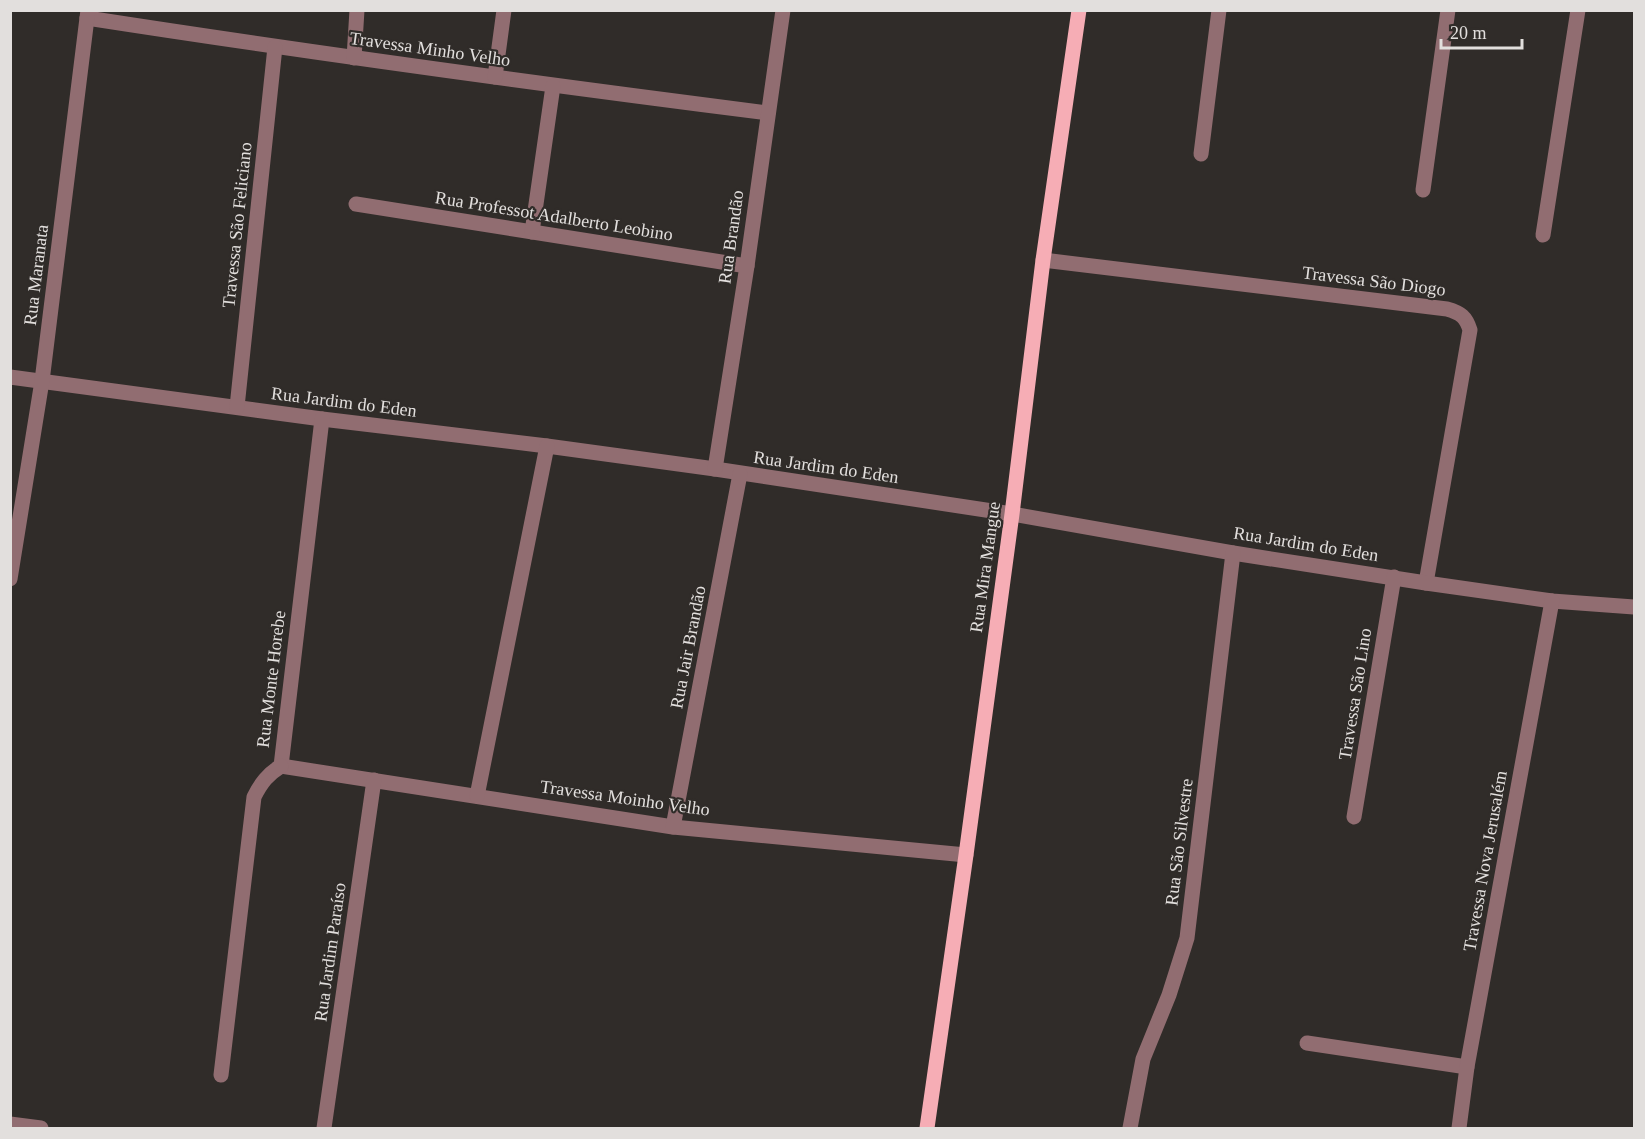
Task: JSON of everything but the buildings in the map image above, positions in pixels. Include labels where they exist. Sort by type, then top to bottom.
[{"type":"main road","name":"Rua Mira Mangue","points":[[927,1128],[1012,514],[1043,260],[1079,10]]},
{"type":"street","points":[[354,58],[357,10]]},
{"type":"street","points":[[495,77],[504,10]]},
{"type":"street","name":"Rua Brandão","points":[[715,470],[747,266],[783,10]]},
{"type":"street","points":[[1201,154],[1219,10]]},
{"type":"street","points":[[1423,190],[1448,10]]},
{"type":"street","points":[[1543,235],[1578,10]]},
{"type":"street","name":"Travessa Minho Velho","points":[[87,14],[275,47],[768,113]]},
{"type":"street","name":"Rua Maranata","points":[[10,579],[42,381],[87,14]]},
{"type":"street","name":"Travessa São Feliciano","points":[[237,407],[275,47]]},
{"type":"street","points":[[532,232],[553,86]]},
{"type":"street","name":"Rua Professot Adalberto Leobino","points":[[356,204],[747,266]]},
{"type":"street","name":"Travessa São Diogo","points":[[1043,260],[1447,309],[1466,318],[1470,330],[1426,583]]},
{"type":"street","name":"Rua Jardim do Eden","points":[[10,377],[715,470],[1012,514],[1233,553],[1426,583],[1552,601],[1635,608]]},
{"type":"street","name":"Rua Monte Horebe","points":[[221,1075],[254,797],[265,778],[281,766],[322,419]]},
{"type":"street","points":[[477,796],[546,446]]},
{"type":"street","name":"Rua Jair Brandão","points":[[673,826],[740,474]]},
{"type":"street","name":"Rua São Silvestre","points":[[1130,1128],[1143,1059],[1169,995],[1187,938],[1233,553]]},
{"type":"street","name":"Travessa São Lino","points":[[1354,817],[1394,577]]},
{"type":"street","name":"Travessa Nova Jerusalém","points":[[1459,1128],[1467,1067],[1552,601]]},
{"type":"street","name":"Travessa Moinho Velho","points":[[281,766],[673,826],[966,855]]},
{"type":"street","name":"Rua Jardim Paraíso","points":[[324,1128],[374,780]]},
{"type":"street","points":[[1307,1043],[1467,1067]]},
{"type":"street","points":[[10,1125],[41,1128]]}]
